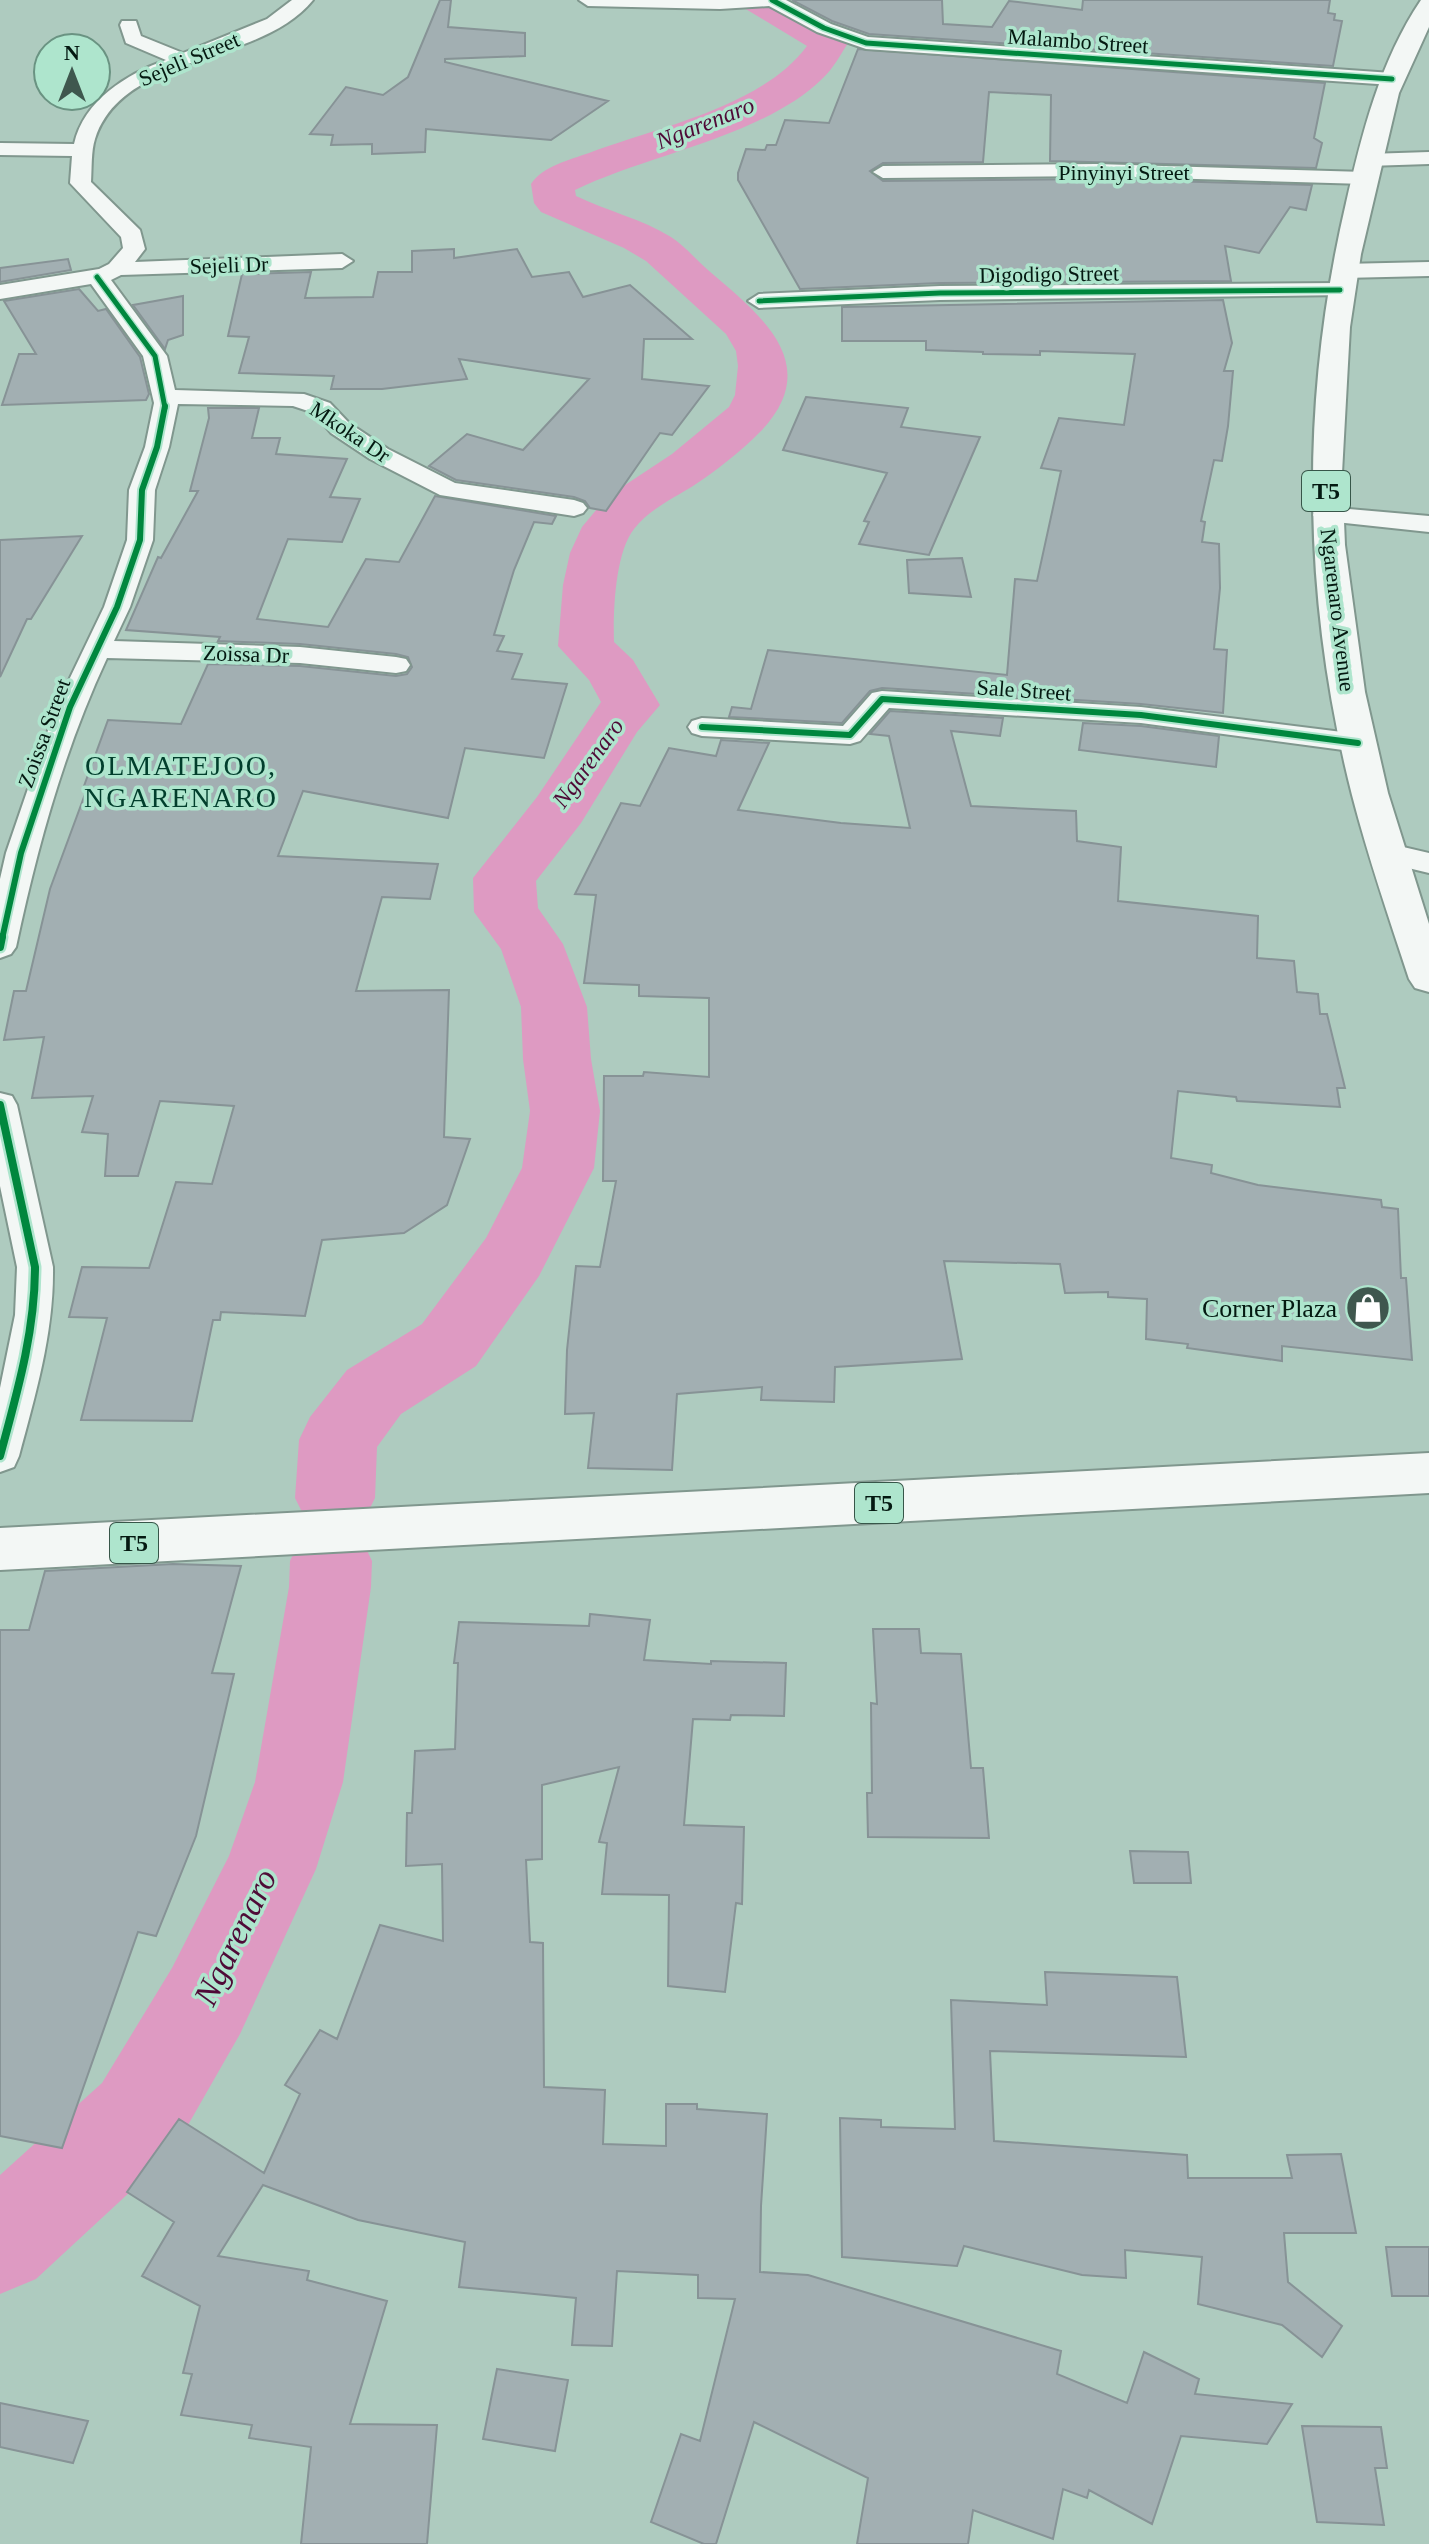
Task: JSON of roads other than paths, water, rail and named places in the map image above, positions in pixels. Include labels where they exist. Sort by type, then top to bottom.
[{"type":"highway","name":"Ngarenaro Avenue","points":[[1429,4],[1392,79],[1366,169],[1342,280],[1325,442],[1326,515],[1341,653],[1358,743],[1386,853],[1429,979]]},
{"type":"highway","points":[[1332,1479],[1429,1444]]},
{"type":"highway","name":"T5","points":[[0,1549],[1429,1473]]},
{"type":"street","name":"Sejeli Street","points":[[107,273],[134,249],[135,241],[80,183],[81,150],[88,123],[114,93],[139,79],[282,17],[304,0]]},
{"type":"street","points":[[588,0],[720,3],[770,0]]},
{"type":"street","name":"Malambo Street","points":[[770,0],[824,28],[866,43],[1392,79]]},
{"type":"street","points":[[1418,0],[1429,4]]},
{"type":"street","points":[[129,25],[133,39],[185,61]]},
{"type":"street","points":[[0,149],[81,150]]},
{"type":"street","name":"Pinyinyi Street","points":[[883,172],[1366,169],[1429,158]]},
{"type":"street","name":"Sejeli Dr","points":[[107,273],[342,261]]},
{"type":"street","name":"Digodigo Street","points":[[759,301],[1342,280],[1429,269]]},
{"type":"street","points":[[0,292],[107,273],[150,348],[166,397]]},
{"type":"street","name":"Zoissa Street","points":[[0,947],[21,853],[70,707],[117,607],[140,540],[142,490],[157,447],[166,397]]},
{"type":"street","name":"Mkoka Dr","points":[[166,397],[296,399],[311,403],[322,408],[340,428],[379,454],[449,490],[574,508]]},
{"type":"street","points":[[1326,515],[1429,524]]},
{"type":"street","name":"Zoissa Dr","points":[[96,649],[300,655],[396,665]]},
{"type":"street","name":"Sale Street","points":[[702,727],[850,735],[882,699],[1141,715],[1358,743]]},
{"type":"street","points":[[1386,853],[1429,863]]},
{"type":"street","points":[[0,1105],[35,1267],[36,1289],[23,1371],[0,1456]]},
{"type":"waterway","name":"Ngarenaro","points":[[335,1498],[338,1440],[374,1392],[449,1345],[513,1256],[558,1168],[565,1111],[557,1059],[554,1007],[531,944],[506,912],[504,878],[560,809],[614,722],[631,705],[613,672],[586,646],[590,585],[602,539],[608,527],[626,508],[690,465],[739,424],[752,410],[760,393],[763,366],[760,351],[743,324],[657,247],[556,203],[552,184],[583,169],[745,110],[781,91],[810,69],[829,43],[757,0]]},
{"type":"waterway","name":"Ngarenaro","points":[[0,2243],[137,2118],[206,2001],[270,1869],[299,1782],[330,1587],[331,1561]]},
{"type":"place","name":"Corner Plaza","points":[[1368,1308]]},
{"type":"district","name":"OLMATEJOO, NGARENARO","points":[[181,781]]}]
